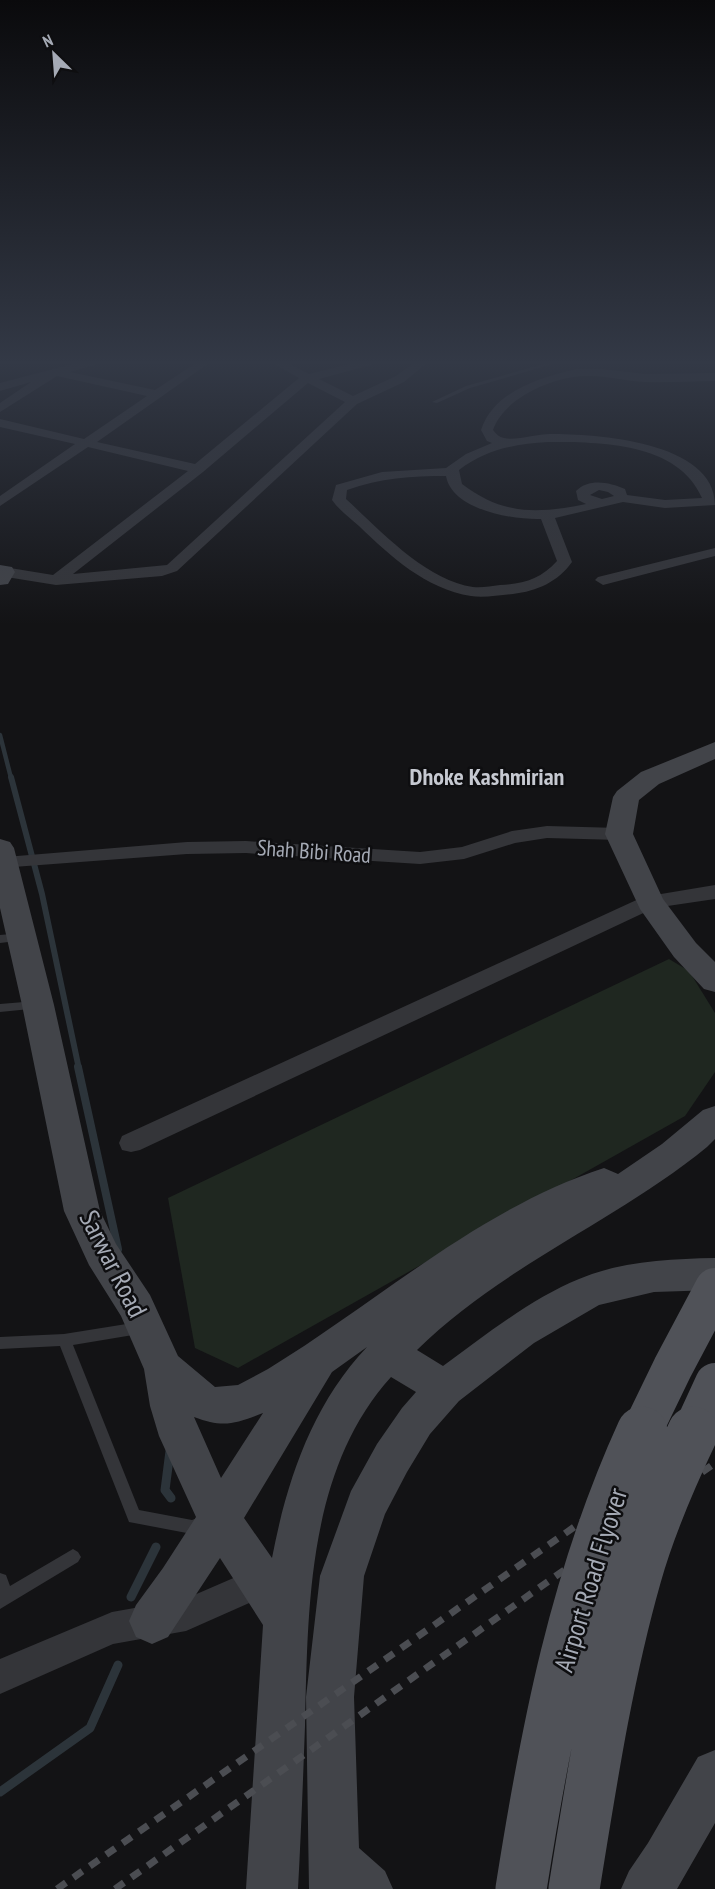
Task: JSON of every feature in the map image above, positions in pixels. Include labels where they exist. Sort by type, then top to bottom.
[{"type":"main road","name":"Airport Road Flyover","points":[[521,1889],[549,1724],[574,1618],[598,1540],[650,1411],[715,1288]]},
{"type":"main road","name":"Airport Road Flyover","points":[[574,1889],[596,1751],[636,1575],[667,1488],[715,1383]]},
{"type":"street","points":[[0,502],[78,449]]},
{"type":"street","points":[[113,449],[198,469]]},
{"type":"street","points":[[55,580],[222,449]]},
{"type":"street","points":[[2,574],[55,580],[162,571],[172,568],[301,449]]},
{"type":"street","points":[[488,449],[464,458],[452,469],[455,486],[470,500],[503,514],[547,515],[615,502],[621,498],[665,504],[713,501]]},
{"type":"street","points":[[647,449],[662,453],[691,470],[713,501]]},
{"type":"street","points":[[452,472],[388,474],[361,480],[341,488],[339,500],[386,544],[416,567],[439,580],[470,591],[513,590],[540,583],[557,572],[565,562],[547,515]]},
{"type":"street","points":[[604,504],[586,499],[582,494],[598,486],[620,492],[621,498]]},
{"type":"street","points":[[603,580],[715,552]]},
{"type":"street","points":[[715,750],[650,778],[626,797],[619,834],[650,902],[685,951],[715,981]]},
{"type":"street","name":"Shah Bibi Road","points":[[2,854],[246,847],[420,858],[464,853],[513,837],[548,832],[619,834]]},
{"type":"street","name":"Sarwar Road","points":[[2,854],[11,938],[38,1005],[58,1109],[82,1211],[102,1254],[121,1281],[145,1327],[164,1369],[180,1436],[219,1518],[286,1619]]},
{"type":"street","points":[[131,1143],[650,902],[715,892]]},
{"type":"street","points":[[272,1889],[286,1619],[295,1549],[312,1478],[324,1445],[344,1408],[363,1381],[388,1354],[442,1304],[489,1269],[635,1181],[694,1140],[715,1119]]},
{"type":"street","points":[[164,1369],[195,1397],[212,1405],[226,1407],[245,1401],[287,1379],[320,1358],[518,1223],[562,1199],[668,1158]]},
{"type":"street","points":[[345,1880],[330,1697],[342,1576],[366,1506],[392,1458],[416,1421],[445,1388],[520,1331],[590,1291],[654,1276],[715,1274]]},
{"type":"street","points":[[388,1354],[445,1388]]},
{"type":"street","points":[[152,1621],[179,1584],[320,1358]]},
{"type":"street","points":[[0,1678],[112,1628],[186,1615],[261,1582]]},
{"type":"street","points":[[647,1889],[666,1861],[715,1774]]},
{"type":"lane","points":[[0,1008],[38,1005]]},
{"type":"lane","points":[[0,1343],[64,1340],[145,1327]]},
{"type":"lane","points":[[64,1340],[134,1517],[192,1527],[219,1518]]},
{"type":"lane","points":[[0,1581],[3,1599],[73,1557]]},
{"type":"shaded area","points":[[669,959],[689,971],[715,1013],[715,1072],[685,1116],[238,1368],[195,1348],[168,1198]]},
{"type":"waterway","points":[[0,735],[11,778]]},
{"type":"waterway","points":[[11,777],[42,894],[79,1069]]},
{"type":"waterway","points":[[78,1067],[118,1249]]},
{"type":"waterway","points":[[170,1451],[165,1490],[171,1498]]},
{"type":"waterway","points":[[131,1597],[156,1547]]},
{"type":"waterway","points":[[0,1792],[90,1728],[118,1665]]},
{"type":"railway","points":[[708,1433],[715,1428]]},
{"type":"railway","points":[[57,1889],[710,1432]]},
{"type":"railway","points":[[115,1889],[715,1463]]},
{"type":"district","name":"Dhoke Kashmirian","points":[[487,777]]}]
